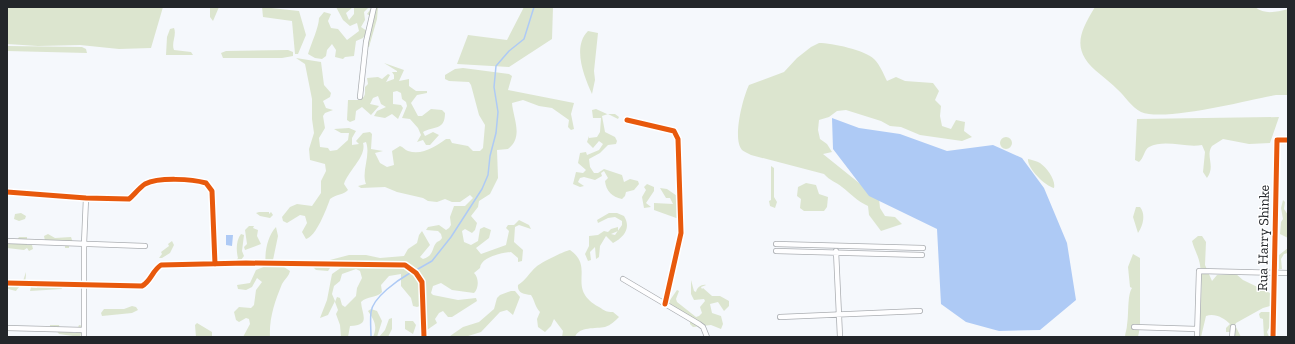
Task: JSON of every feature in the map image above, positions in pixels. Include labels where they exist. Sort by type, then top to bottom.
[{"type":"street","points":[[360,97],[366,42],[374,7]]},
{"type":"street","points":[[627,120],[674,131],[678,140],[681,233],[665,304]]},
{"type":"street","name":"Rua Harry Shinke","points":[[1273,337],[1273,273],[1277,140],[1288,140]]},
{"type":"street","points":[[7,192],[86,198],[129,199],[146,184],[155,182],[174,180],[206,183],[212,191],[215,264]]},
{"type":"street","points":[[84,337],[84,244],[86,198]]},
{"type":"street","points":[[7,241],[145,246]]},
{"type":"street","points":[[776,244],[923,248]]},
{"type":"street","points":[[836,245],[840,337]]},
{"type":"street","points":[[776,251],[922,255]]},
{"type":"street","points":[[7,283],[85,286],[142,286],[147,283],[155,270],[161,265],[405,265],[416,273],[422,282],[424,337]]},
{"type":"street","points":[[1197,337],[1199,271],[1288,273]]},
{"type":"street","points":[[623,279],[703,327],[707,337]]},
{"type":"street","points":[[780,317],[920,311]]},
{"type":"street","points":[[1134,327],[1197,329]]},
{"type":"street","points":[[1232,337],[1233,327]]},
{"type":"street","points":[[7,328],[84,330]]},
{"type":"green space","points":[[7,7],[163,7],[151,48],[119,49],[80,45],[38,46],[7,44]]},
{"type":"green space","points":[[210,7],[219,7],[213,21],[210,17]]},
{"type":"green space","points":[[262,7],[299,11],[306,35],[298,54],[295,54],[292,21],[263,17]]},
{"type":"green space","points":[[336,7],[353,7],[346,13],[349,20],[354,14],[354,7],[369,7],[364,12],[365,20],[361,27],[367,31],[370,16],[367,14],[372,7],[378,7],[377,19],[369,47],[364,48],[363,41],[366,39],[367,32],[363,38],[356,41],[354,56],[345,57],[343,59],[335,57],[336,50],[332,44],[327,50],[326,56],[322,59],[315,58],[308,54],[319,18],[324,12],[331,14],[328,21],[331,28],[338,29],[347,40],[359,31],[357,23],[350,26],[343,20]]},
{"type":"green space","points":[[524,7],[553,7],[552,39],[509,67],[457,64],[468,35],[507,40]]},
{"type":"green space","points":[[1095,7],[1255,7],[1259,10],[1267,12],[1288,9],[1288,95],[1276,95],[1187,112],[1153,114],[1141,112],[1085,59],[1080,43],[1081,35]]},
{"type":"green space","points":[[174,28],[174,50],[191,52],[193,55],[166,55],[167,37],[170,29]]},
{"type":"green space","points":[[588,31],[598,33],[594,71],[595,80],[592,94],[583,70],[580,53],[583,38]]},
{"type":"green space","points":[[819,43],[832,44],[848,48],[870,56],[878,64],[887,81],[896,77],[905,81],[933,83],[939,91],[935,100],[941,106],[940,116],[942,126],[951,129],[956,120],[965,122],[964,131],[972,137],[962,141],[920,135],[901,127],[890,126],[881,121],[846,110],[837,111],[829,117],[819,120],[818,130],[820,139],[827,144],[832,152],[823,154],[879,199],[880,208],[885,216],[895,217],[902,224],[881,231],[869,215],[868,206],[857,200],[824,174],[751,155],[742,150],[739,145],[738,128],[744,99],[749,85],[784,72],[797,58],[811,47]]},
{"type":"green space","points":[[7,46],[82,47],[86,49],[87,53],[7,51]]},
{"type":"green space","points":[[288,50],[293,52],[293,56],[282,58],[223,58],[221,53],[226,51]]},
{"type":"green space","points":[[296,58],[321,62],[324,85],[331,93],[330,97],[323,101],[326,108],[333,110],[325,113],[323,116],[325,128],[319,138],[320,147],[328,148],[330,151],[337,150],[348,140],[349,133],[341,133],[334,129],[349,128],[356,131],[352,138],[352,145],[359,144],[356,141],[363,133],[370,132],[372,134],[371,149],[383,151],[375,153],[380,163],[387,167],[394,165],[392,151],[400,146],[408,151],[418,152],[428,150],[446,139],[450,139],[452,143],[468,146],[473,151],[480,151],[483,148],[485,125],[479,115],[471,85],[469,82],[449,81],[445,79],[445,75],[455,69],[463,68],[509,74],[512,76],[508,90],[574,103],[571,114],[574,129],[571,130],[568,127],[569,120],[552,108],[539,106],[523,100],[512,103],[517,133],[516,139],[508,149],[497,150],[498,178],[490,194],[479,201],[478,207],[471,216],[477,223],[475,230],[472,233],[465,229],[462,231],[464,242],[471,245],[478,241],[480,229],[484,227],[491,230],[489,238],[476,248],[481,254],[506,245],[509,231],[506,228],[508,225],[514,225],[519,220],[529,225],[531,229],[519,225],[515,227],[514,242],[523,250],[522,261],[518,262],[518,258],[511,252],[488,258],[474,273],[478,283],[474,293],[452,290],[441,283],[433,286],[431,293],[433,295],[458,300],[476,298],[477,301],[452,317],[448,317],[443,311],[439,313],[435,319],[437,323],[427,330],[424,330],[425,304],[417,307],[413,306],[411,298],[401,286],[401,274],[389,276],[381,285],[382,292],[380,294],[361,302],[364,318],[361,324],[350,326],[348,337],[341,337],[340,325],[336,314],[338,310],[335,302],[337,297],[340,298],[342,305],[345,307],[356,296],[357,288],[362,278],[360,271],[356,269],[342,274],[340,281],[334,286],[332,294],[335,301],[328,315],[320,318],[327,300],[332,274],[342,267],[330,268],[328,271],[316,270],[313,267],[317,266],[314,260],[330,260],[349,255],[366,255],[380,258],[404,256],[408,249],[417,243],[419,235],[422,231],[430,245],[420,257],[423,259],[429,256],[435,244],[442,238],[438,231],[426,230],[428,227],[439,225],[446,230],[451,225],[450,217],[454,206],[465,206],[473,198],[470,195],[460,202],[452,202],[445,199],[437,202],[428,201],[423,198],[397,192],[385,187],[361,188],[358,186],[366,184],[366,142],[363,143],[360,158],[344,184],[348,190],[330,199],[321,222],[310,237],[306,239],[302,232],[307,223],[305,216],[300,215],[287,223],[283,221],[282,217],[290,207],[297,204],[312,206],[321,193],[321,181],[326,171],[325,164],[310,160],[309,149],[314,133],[312,99],[305,64]]},
{"type":"green space","points":[[384,63],[404,70],[399,81],[409,79],[409,86],[416,91],[427,91],[427,93],[417,95],[411,103],[418,116],[422,116],[431,109],[442,110],[445,113],[443,123],[441,125],[423,132],[425,136],[433,132],[439,135],[430,145],[426,145],[423,140],[417,142],[421,135],[418,128],[410,119],[402,118],[407,106],[406,102],[402,99],[401,93],[397,91],[393,92],[393,104],[401,105],[403,108],[398,119],[392,114],[385,118],[374,116],[377,111],[386,107],[381,104],[378,96],[373,98],[370,104],[379,106],[371,115],[362,107],[356,111],[355,120],[350,122],[347,120],[348,100],[360,100],[364,96],[365,87],[368,84],[367,78],[378,77],[382,79],[388,74],[390,75],[386,82],[394,79],[392,72],[397,71]]},
{"type":"green space","points":[[596,109],[608,114],[602,116],[605,132],[615,137],[617,141],[616,144],[608,145],[600,153],[589,159],[590,167],[594,173],[598,173],[604,169],[622,175],[624,182],[630,179],[638,181],[639,184],[634,190],[626,192],[622,199],[615,197],[608,191],[605,181],[608,178],[604,171],[601,173],[602,176],[595,180],[584,177],[580,178],[578,182],[584,186],[580,187],[573,184],[576,172],[583,173],[586,170],[578,163],[580,153],[586,152],[587,155],[599,150],[603,144],[599,141],[593,148],[587,142],[589,136],[589,138],[597,137],[600,132],[601,118],[593,118],[592,110]]},
{"type":"green space","points":[[608,114],[615,114],[619,117],[618,119]]},
{"type":"green space","points":[[1279,117],[1270,143],[1249,144],[1223,139],[1212,146],[1210,150],[1211,169],[1207,178],[1203,172],[1205,152],[1202,145],[1155,145],[1147,148],[1139,162],[1135,160],[1137,119]]},
{"type":"green space","points":[[1008,137],[1011,138],[1011,148],[1004,149],[1001,148],[1000,141],[1001,138]]},
{"type":"green space","points":[[1028,159],[1039,162],[1043,165],[1054,181],[1054,188],[1046,184],[1033,172],[1028,163]]},
{"type":"green space","points":[[771,166],[774,168],[774,197],[777,202],[775,208],[770,206],[769,201],[771,200]]},
{"type":"green space","points":[[806,183],[816,185],[819,194],[828,197],[827,207],[824,211],[804,211],[800,208],[801,199],[797,196],[798,187]]},
{"type":"green space","points":[[647,184],[654,187],[654,191],[646,203],[651,207],[644,208],[642,197],[646,190],[644,187]]},
{"type":"green space","points":[[660,188],[667,189],[680,198],[679,219],[654,210],[654,203],[673,204],[670,198],[666,198]]},
{"type":"green space","points":[[1283,200],[1285,202],[1284,209],[1288,215],[1288,238],[1280,234],[1281,222],[1283,219],[1281,208]]},
{"type":"green space","points":[[1136,207],[1140,207],[1143,213],[1142,224],[1138,233],[1133,217]]},
{"type":"green space","points":[[269,212],[269,214],[271,212],[273,215],[270,218],[260,216],[256,213]]},
{"type":"green space","points":[[21,213],[26,216],[25,219],[19,221],[14,219],[15,214]]},
{"type":"green space","points":[[609,213],[617,213],[624,216],[627,224],[626,231],[621,238],[613,243],[606,236],[600,246],[599,257],[596,259],[595,247],[590,252],[591,260],[588,261],[585,254],[589,246],[589,236],[598,235],[604,231],[608,232],[611,229],[618,227],[618,231],[622,225],[622,221],[615,217],[608,218],[598,223],[597,220]]},
{"type":"green space","points":[[249,226],[254,226],[253,228],[258,230],[257,236],[261,244],[245,250],[244,247],[247,244],[245,230]]},
{"type":"green space","points":[[276,227],[278,236],[273,260],[276,263],[283,261],[285,264],[284,267],[290,271],[282,284],[275,303],[270,323],[270,337],[243,337],[250,324],[249,319],[246,318],[239,322],[236,320],[234,312],[239,307],[251,308],[254,305],[256,290],[262,282],[257,278],[252,287],[246,290],[238,289],[237,285],[250,283],[256,270],[266,266],[265,257],[267,246],[270,235]]},
{"type":"green space","points":[[48,234],[55,238],[71,237],[73,243],[69,244],[69,248],[65,248],[65,245],[45,241],[44,236]]},
{"type":"green space","points":[[241,234],[244,235],[242,251],[244,256],[241,260],[246,262],[235,262],[238,258],[237,246],[238,239]]},
{"type":"green space","points":[[1198,236],[1202,236],[1206,242],[1205,265],[1212,281],[1217,275],[1236,274],[1243,280],[1272,294],[1270,306],[1263,308],[1236,323],[1235,325],[1241,337],[1235,337],[1233,329],[1230,332],[1226,332],[1226,328],[1230,324],[1225,320],[1209,315],[1206,316],[1201,337],[1199,337],[1201,274],[1199,262],[1192,241]]},
{"type":"green space","points":[[19,237],[27,237],[27,245],[32,245],[33,249],[29,251],[27,248],[24,250],[7,248],[7,243],[22,244],[17,240]]},
{"type":"green space","points":[[172,241],[174,245],[170,253],[162,258],[159,258],[162,254],[161,252],[169,246],[168,244]]},
{"type":"green space","points":[[1288,248],[1288,253],[1284,254],[1281,259],[1282,269],[1279,269],[1279,255]]},
{"type":"green space","points":[[570,250],[581,264],[582,285],[584,293],[589,300],[604,310],[613,312],[619,317],[605,327],[580,331],[575,337],[562,337],[563,331],[554,319],[551,326],[545,332],[538,327],[537,319],[540,312],[531,295],[524,294],[520,291],[518,285],[538,265]]},
{"type":"green space","points":[[1133,254],[1140,258],[1140,327],[1138,337],[1125,337],[1128,321],[1129,295],[1132,288],[1130,287],[1128,267]]},
{"type":"green space","points":[[26,272],[24,282],[16,291],[8,289],[8,282],[23,281]]},
{"type":"green space","points":[[39,280],[65,282],[46,284],[48,287],[61,286],[62,289],[30,291],[31,287],[37,288],[36,282]]},
{"type":"green space","points":[[691,280],[694,291],[696,292],[700,286],[706,285],[701,287],[702,289],[703,288],[712,296],[720,296],[729,301],[729,306],[724,311],[718,302],[710,304],[712,313],[721,316],[723,324],[721,329],[711,325],[693,327],[690,324],[690,316],[668,303],[677,290],[679,291],[676,299],[677,302],[696,317],[702,313],[700,307],[705,301],[704,299],[694,300],[691,294]]},
{"type":"green space","points":[[515,291],[520,297],[513,315],[507,310],[500,312],[481,332],[465,337],[443,337],[450,336],[463,327],[479,322],[494,309],[497,298],[500,295]]},
{"type":"green space","points":[[132,306],[136,307],[138,310],[132,313],[102,316],[101,313],[104,309],[124,309]]},
{"type":"green space","points":[[371,309],[377,311],[382,321],[377,337],[373,337],[375,323],[368,311]]},
{"type":"green space","points":[[1261,312],[1272,312],[1274,318],[1267,332],[1269,337],[1264,337],[1263,319],[1260,318],[1259,314]]},
{"type":"green space","points":[[392,318],[392,329],[388,337],[379,337],[385,330],[389,319]]},
{"type":"green space","points":[[405,321],[413,321],[416,325],[413,334],[405,329]]},
{"type":"green space","points":[[197,323],[212,332],[212,337],[196,337],[195,325]]},
{"type":"green space","points":[[50,325],[59,325],[60,329],[74,333],[76,333],[79,325],[83,326],[80,337],[59,334],[56,330],[50,327]]},
{"type":"water","points":[[832,118],[859,128],[900,134],[947,151],[993,145],[1022,158],[1044,188],[1067,243],[1076,300],[1040,330],[999,331],[966,322],[941,304],[937,229],[869,196],[833,149]]},
{"type":"water","points":[[226,235],[233,235],[232,246],[226,245]]},
{"type":"waterway","points":[[418,269],[432,261],[451,237],[482,189],[488,175],[490,156],[496,133],[498,112],[494,87],[496,66],[509,51],[524,39],[534,7]]},
{"type":"waterway","points":[[371,337],[371,312],[376,301],[393,284],[410,273]]},
{"type":"cycle path","points":[[627,120],[674,131],[678,139],[681,233],[665,304]]},
{"type":"cycle path","points":[[1273,337],[1277,140],[1288,140]]},
{"type":"cycle path","points":[[7,192],[86,198],[129,199],[145,184],[158,180],[193,180],[206,183],[212,191],[215,264]]},
{"type":"cycle path","points":[[7,283],[142,286],[161,265],[246,263],[405,265],[416,273],[422,282],[424,337]]}]
